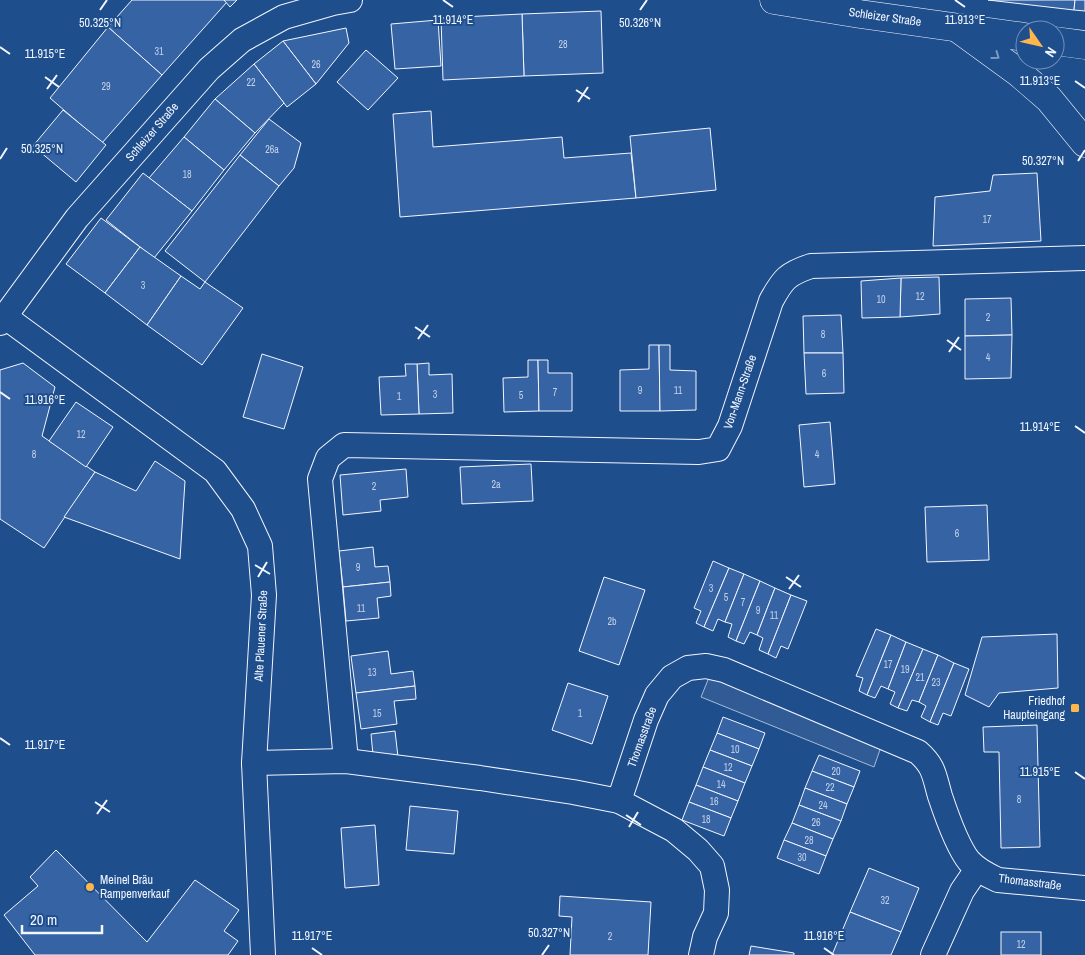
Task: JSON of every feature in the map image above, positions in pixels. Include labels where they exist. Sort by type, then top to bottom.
[{"type":"main road","name":"Schleizer Straße","points":[[774,0],[1015,36]]},
{"type":"main road","points":[[957,28],[1019,73],[1049,99],[1085,143]]},
{"type":"main road","points":[[1065,42],[1085,45]]},
{"type":"street","name":"Schleizer Straße","points":[[2,319],[77,218],[208,69],[242,40],[284,17],[350,0]]},
{"type":"street","name":"Von-Mann-Straße","points":[[346,761],[320,479],[328,458],[344,445],[699,452],[718,449],[730,426],[771,301],[781,282],[795,271],[811,266],[1085,258]]},
{"type":"street","name":"Alte Plauener Straße","points":[[2,319],[215,470],[243,509],[260,546],[264,595],[254,762],[263,955]]},
{"type":"street","name":"Thomasstraße","points":[[620,801],[646,720],[657,696],[672,677],[688,668],[706,666],[724,670],[918,752],[929,761],[934,772],[940,797],[953,830],[968,860],[986,875],[998,880],[1085,888]]},
{"type":"street","points":[[254,762],[346,761],[480,778],[620,801],[674,830],[698,850],[712,866],[717,890],[716,913],[701,955]]},
{"type":"street","points":[[934,955],[946,923],[962,892],[978,869]]},
{"type":"shaded area","points":[[710,675],[882,744],[874,767],[701,697]]},
{"type":"building","points":[[132,0],[224,0],[227,2],[162,75],[108,27]]},
{"type":"building","points":[[224,0],[237,0],[230,7]]},
{"type":"building","points":[[988,0],[1075,0],[1074,10]]},
{"type":"building","points":[[1075,0],[1085,0],[1085,11],[1074,10]]},
{"type":"building","points":[[601,11],[603,73],[524,76],[522,14]]},
{"type":"building","points":[[522,14],[524,76],[443,80],[441,18]]},
{"type":"building","points":[[438,20],[441,66],[395,69],[391,24]]},
{"type":"building","points":[[108,27],[162,75],[102,143],[50,98]]},
{"type":"building","points":[[346,28],[349,43],[316,84],[283,41]]},
{"type":"building","points":[[283,41],[316,84],[287,107],[254,64]]},
{"type":"building","points":[[366,50],[398,78],[368,110],[337,82]]},
{"type":"building","points":[[254,64],[284,103],[255,133],[215,99]]},
{"type":"building","points":[[215,99],[255,133],[224,170],[184,137]]},
{"type":"building","points":[[63,110],[106,145],[76,182],[33,146]]},
{"type":"building","points":[[431,111],[433,147],[562,137],[564,158],[631,153],[636,198],[400,217],[393,114]]},
{"type":"building","points":[[269,119],[301,143],[294,168],[279,186],[240,155]]},
{"type":"building","points":[[710,128],[716,190],[636,198],[630,136]]},
{"type":"building","points":[[184,137],[224,170],[192,211],[149,178]]},
{"type":"building","points":[[240,155],[279,186],[205,282],[165,251]]},
{"type":"building","points":[[143,173],[192,211],[154,258],[106,220]]},
{"type":"building","points":[[1037,173],[1041,241],[933,246],[935,197],[990,191],[993,175]]},
{"type":"building","points":[[101,218],[140,247],[105,293],[66,264]]},
{"type":"building","points":[[140,247],[181,276],[147,325],[105,293]]},
{"type":"building","points":[[181,276],[200,289],[205,282],[243,308],[202,365],[147,325]]},
{"type":"building","points":[[939,277],[940,314],[900,317],[901,278]]},
{"type":"building","points":[[901,278],[900,317],[862,318],[861,281]]},
{"type":"building","points":[[1011,298],[1012,335],[965,336],[965,299]]},
{"type":"building","points":[[841,315],[843,353],[804,353],[803,316]]},
{"type":"building","points":[[1012,335],[1011,378],[965,379],[965,336]]},
{"type":"building","points":[[649,345],[659,345],[660,411],[620,411],[620,370],[649,369]]},
{"type":"building","points":[[659,345],[670,345],[670,370],[696,371],[696,410],[660,411]]},
{"type":"building","points":[[804,353],[843,353],[844,393],[806,394]]},
{"type":"building","points":[[262,354],[303,367],[284,429],[243,417]]},
{"type":"building","points":[[528,360],[538,360],[539,411],[504,412],[503,378],[528,377]]},
{"type":"building","points":[[538,360],[548,360],[548,373],[572,373],[572,411],[539,411]]},
{"type":"building","points":[[23,363],[55,387],[42,436],[95,472],[44,548],[0,519],[0,370]]},
{"type":"building","points":[[429,363],[429,375],[452,374],[453,413],[419,414],[417,364]]},
{"type":"building","points":[[405,364],[417,364],[419,414],[381,415],[379,377],[406,376]]},
{"type":"building","points":[[76,402],[113,427],[86,467],[49,441]]},
{"type":"building","points":[[830,422],[835,484],[804,487],[799,425]]},
{"type":"building","points":[[155,461],[185,481],[180,559],[64,517],[95,472],[136,491]]},
{"type":"building","points":[[531,464],[533,501],[462,504],[460,467]]},
{"type":"building","points":[[406,469],[408,497],[380,500],[381,511],[343,515],[340,475]]},
{"type":"building","points":[[987,505],[989,560],[927,562],[925,507]]},
{"type":"building","points":[[373,547],[375,567],[388,566],[390,582],[343,587],[339,551]]},
{"type":"building","points":[[713,561],[729,568],[704,627],[696,623],[701,611],[694,608]]},
{"type":"building","points":[[729,568],[744,574],[725,622],[718,619],[713,631],[704,627]]},
{"type":"building","points":[[744,574],[760,581],[736,641],[728,637],[732,624],[725,622]]},
{"type":"building","points":[[604,577],[645,590],[619,665],[579,651]]},
{"type":"building","points":[[760,581],[775,588],[757,635],[750,632],[744,644],[736,641]]},
{"type":"building","points":[[390,582],[391,596],[377,598],[379,618],[346,621],[343,587]]},
{"type":"building","points":[[775,588],[791,595],[768,654],[759,650],[763,638],[757,635]]},
{"type":"building","points":[[791,595],[807,601],[788,649],[781,646],[776,658],[768,654]]},
{"type":"building","points":[[876,629],[891,635],[867,695],[859,691],[863,678],[856,676]]},
{"type":"building","points":[[1057,634],[1058,688],[999,693],[989,707],[965,695],[982,637]]},
{"type":"building","points":[[891,635],[906,642],[888,689],[881,686],[875,698],[867,695]]},
{"type":"building","points":[[906,642],[923,649],[898,708],[890,704],[895,692],[888,689]]},
{"type":"building","points":[[923,649],[938,655],[919,702],[912,700],[907,711],[898,708]]},
{"type":"building","points":[[388,651],[391,674],[413,671],[415,686],[356,693],[351,656]]},
{"type":"building","points":[[938,655],[954,663],[930,722],[921,717],[926,706],[919,702]]},
{"type":"building","points":[[954,663],[969,669],[951,716],[943,713],[938,725],[930,722]]},
{"type":"building","points":[[568,683],[608,696],[592,744],[552,730]]},
{"type":"building","points":[[415,686],[416,699],[394,701],[397,724],[361,729],[356,693]]},
{"type":"building","points":[[723,717],[765,733],[759,749],[717,733]]},
{"type":"building","points":[[1037,725],[1040,847],[1001,848],[999,752],[984,752],[983,727]]},
{"type":"building","points":[[395,731],[398,757],[373,755],[371,734]]},
{"type":"building","points":[[717,733],[759,749],[752,766],[710,750]]},
{"type":"building","points":[[710,750],[752,766],[745,783],[703,767]]},
{"type":"building","points":[[819,755],[860,771],[854,787],[812,771]]},
{"type":"building","points":[[703,767],[745,783],[738,801],[696,785]]},
{"type":"building","points":[[812,771],[854,787],[847,804],[805,788]]},
{"type":"building","points":[[696,785],[738,801],[731,818],[689,802]]},
{"type":"building","points":[[805,788],[847,804],[841,821],[799,805]]},
{"type":"building","points":[[689,802],[731,818],[724,836],[682,820]]},
{"type":"building","points":[[799,805],[841,821],[833,839],[792,823]]},
{"type":"building","points":[[410,806],[458,811],[454,854],[406,850]]},
{"type":"building","points":[[792,823],[833,839],[826,856],[784,840]]},
{"type":"building","points":[[375,825],[379,885],[345,888],[341,828]]},
{"type":"building","points":[[784,840],[826,856],[819,874],[777,858]]},
{"type":"building","points":[[56,850],[147,942],[195,880],[239,910],[224,931],[238,941],[228,955],[35,955],[4,915],[38,886],[30,877]]},
{"type":"building","points":[[869,868],[919,888],[901,932],[850,912]]},
{"type":"building","points":[[560,896],[651,902],[648,955],[570,955],[572,917],[559,916]]},
{"type":"building","points":[[850,912],[901,932],[891,955],[832,955]]},
{"type":"building","points":[[1001,932],[1041,932],[1041,955],[1001,955]]},
{"type":"building","points":[[751,946],[794,953],[794,955],[749,955]]},
{"type":"place","name":"Friedhof Haupteingang","points":[[1075,708]]},
{"type":"place","name":"Meinel Bräu Rampenverkauf","points":[[90,887]]}]
